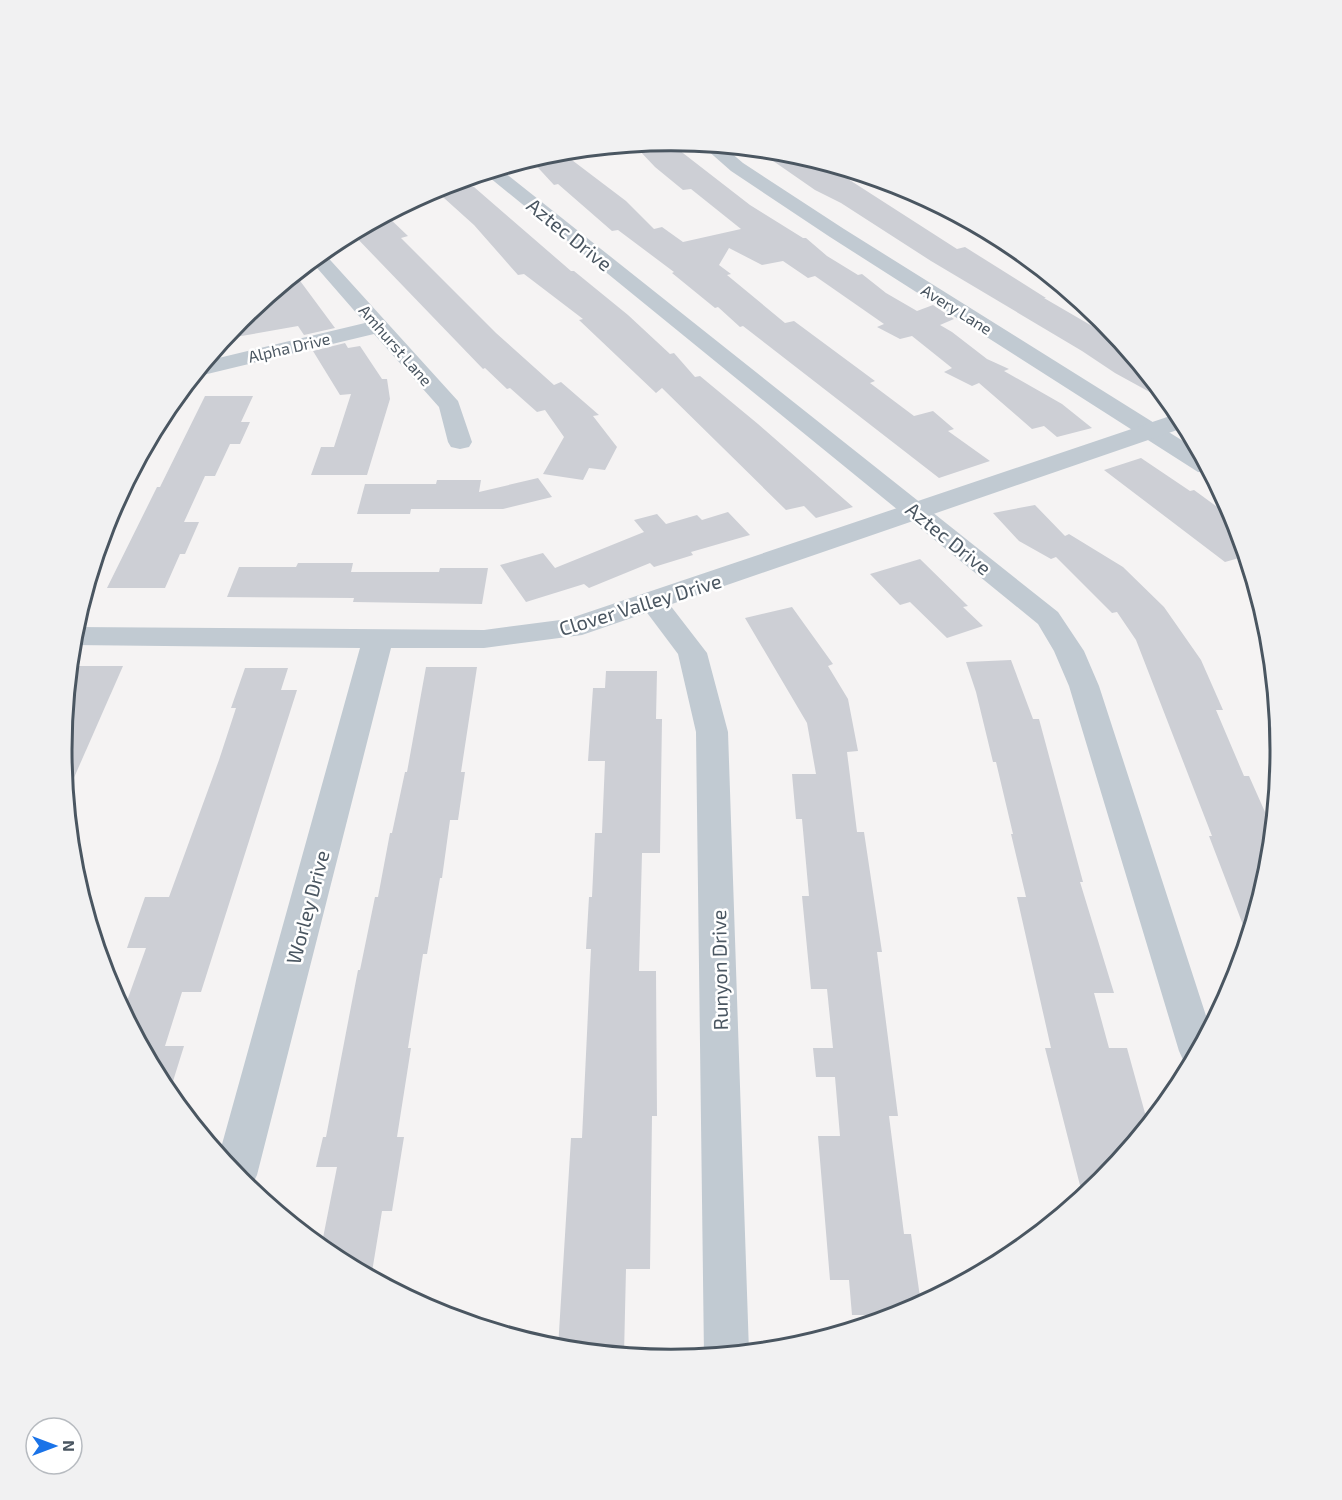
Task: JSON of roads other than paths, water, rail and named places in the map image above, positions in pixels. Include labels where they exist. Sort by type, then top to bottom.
[{"type":"street","name":"Avery Lane","points":[[722,153],[737,167],[837,233],[1194,458]]},
{"type":"street","name":"Aztec Drive","points":[[498,177],[1048,618],[1061,635],[1075,661],[1195,1041]]},
{"type":"street","name":"Amhurst Lane","points":[[323,263],[450,406],[460,442]]},
{"type":"street","name":"Alpha Drive","points":[[212,366],[379,326]]},
{"type":"street","name":"Clover Valley Drive","points":[[83,636],[484,639],[530,635],[571,628],[653,602],[1173,423]]},
{"type":"street","name":"Runyon Drive","points":[[653,602],[692,653],[712,732],[726,1346]]},
{"type":"street","name":"Worley Drive","points":[[238,1164],[378,638]]}]
